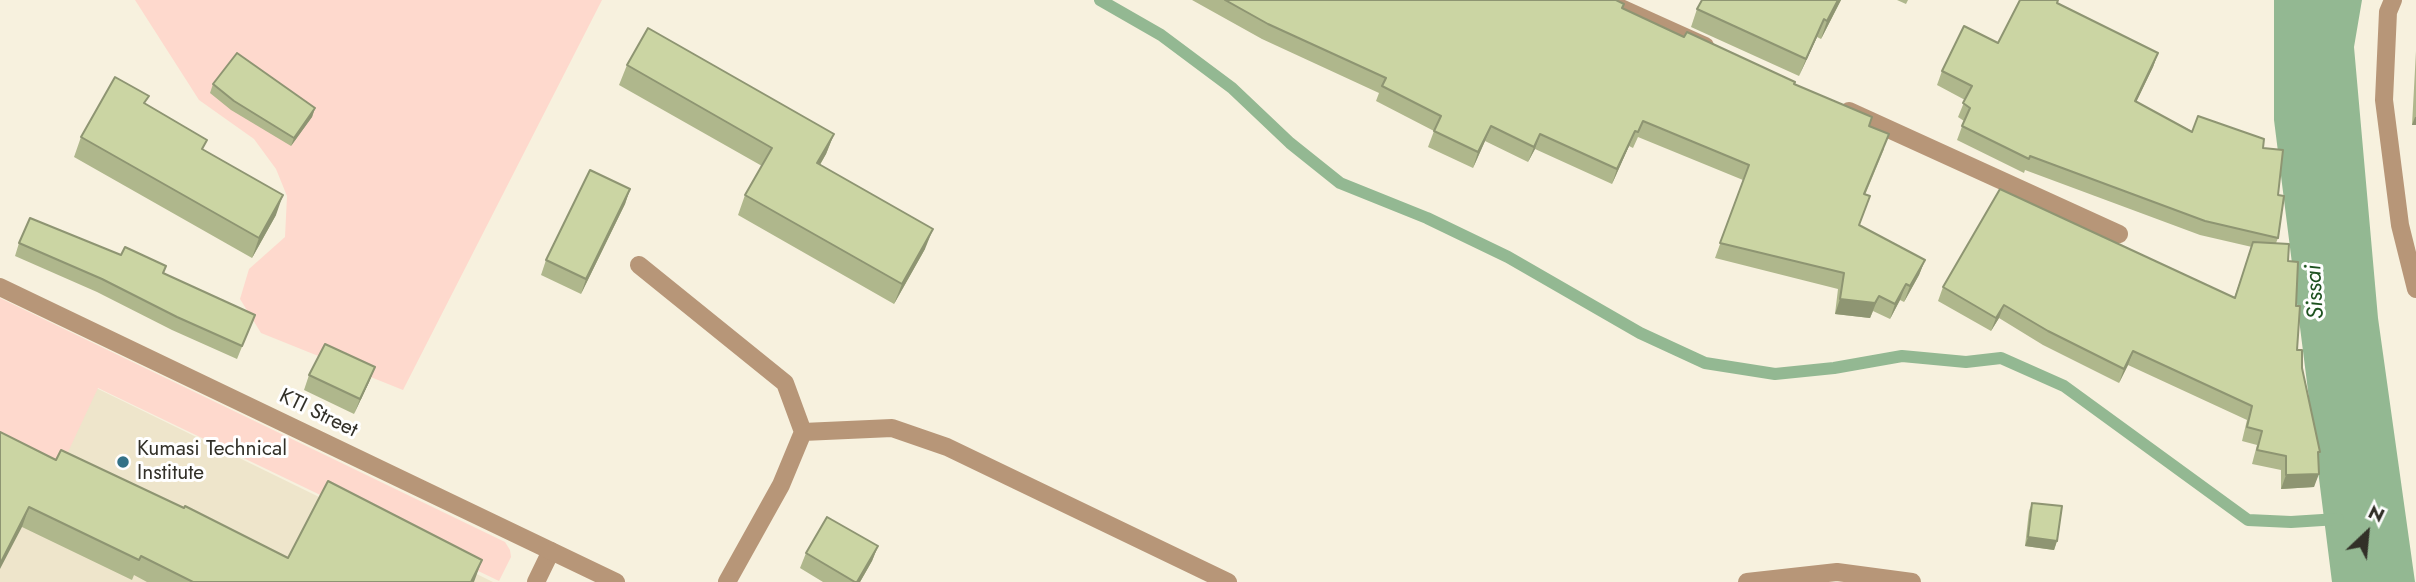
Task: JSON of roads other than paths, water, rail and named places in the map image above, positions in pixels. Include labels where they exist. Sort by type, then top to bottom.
[{"type":"street","points":[[1603,0],[1718,52]]},
{"type":"street","points":[[2393,0],[2388,12],[2384,100],[2400,226],[2416,289]]},
{"type":"street","points":[[1833,104],[2119,234]]},
{"type":"street","points":[[639,265],[785,383],[803,432],[781,485],[727,582]]},
{"type":"street","name":"KTI Street","points":[[0,287],[616,582]]},
{"type":"street","points":[[803,432],[892,428],[947,447],[1228,582]]},
{"type":"street","points":[[536,582],[551,551]]},
{"type":"street","points":[[1747,582],[1837,572],[1912,582]]},
{"type":"water","name":"Sissai","points":[[2274,0],[2362,0],[2354,47],[2378,318],[2415,582],[2332,582],[2274,120]]},
{"type":"waterway","points":[[1100,0],[1161,35],[1232,88],[1290,143],[1340,183],[1427,218],[1508,257],[1640,333],[1705,363],[1775,374],[1834,368],[1902,356],[1966,362],[2001,358],[2064,386],[2248,520],[2291,522],[2338,519]]},
{"type":"place","name":"Kumasi Technical Institute","points":[[123,462]]}]
